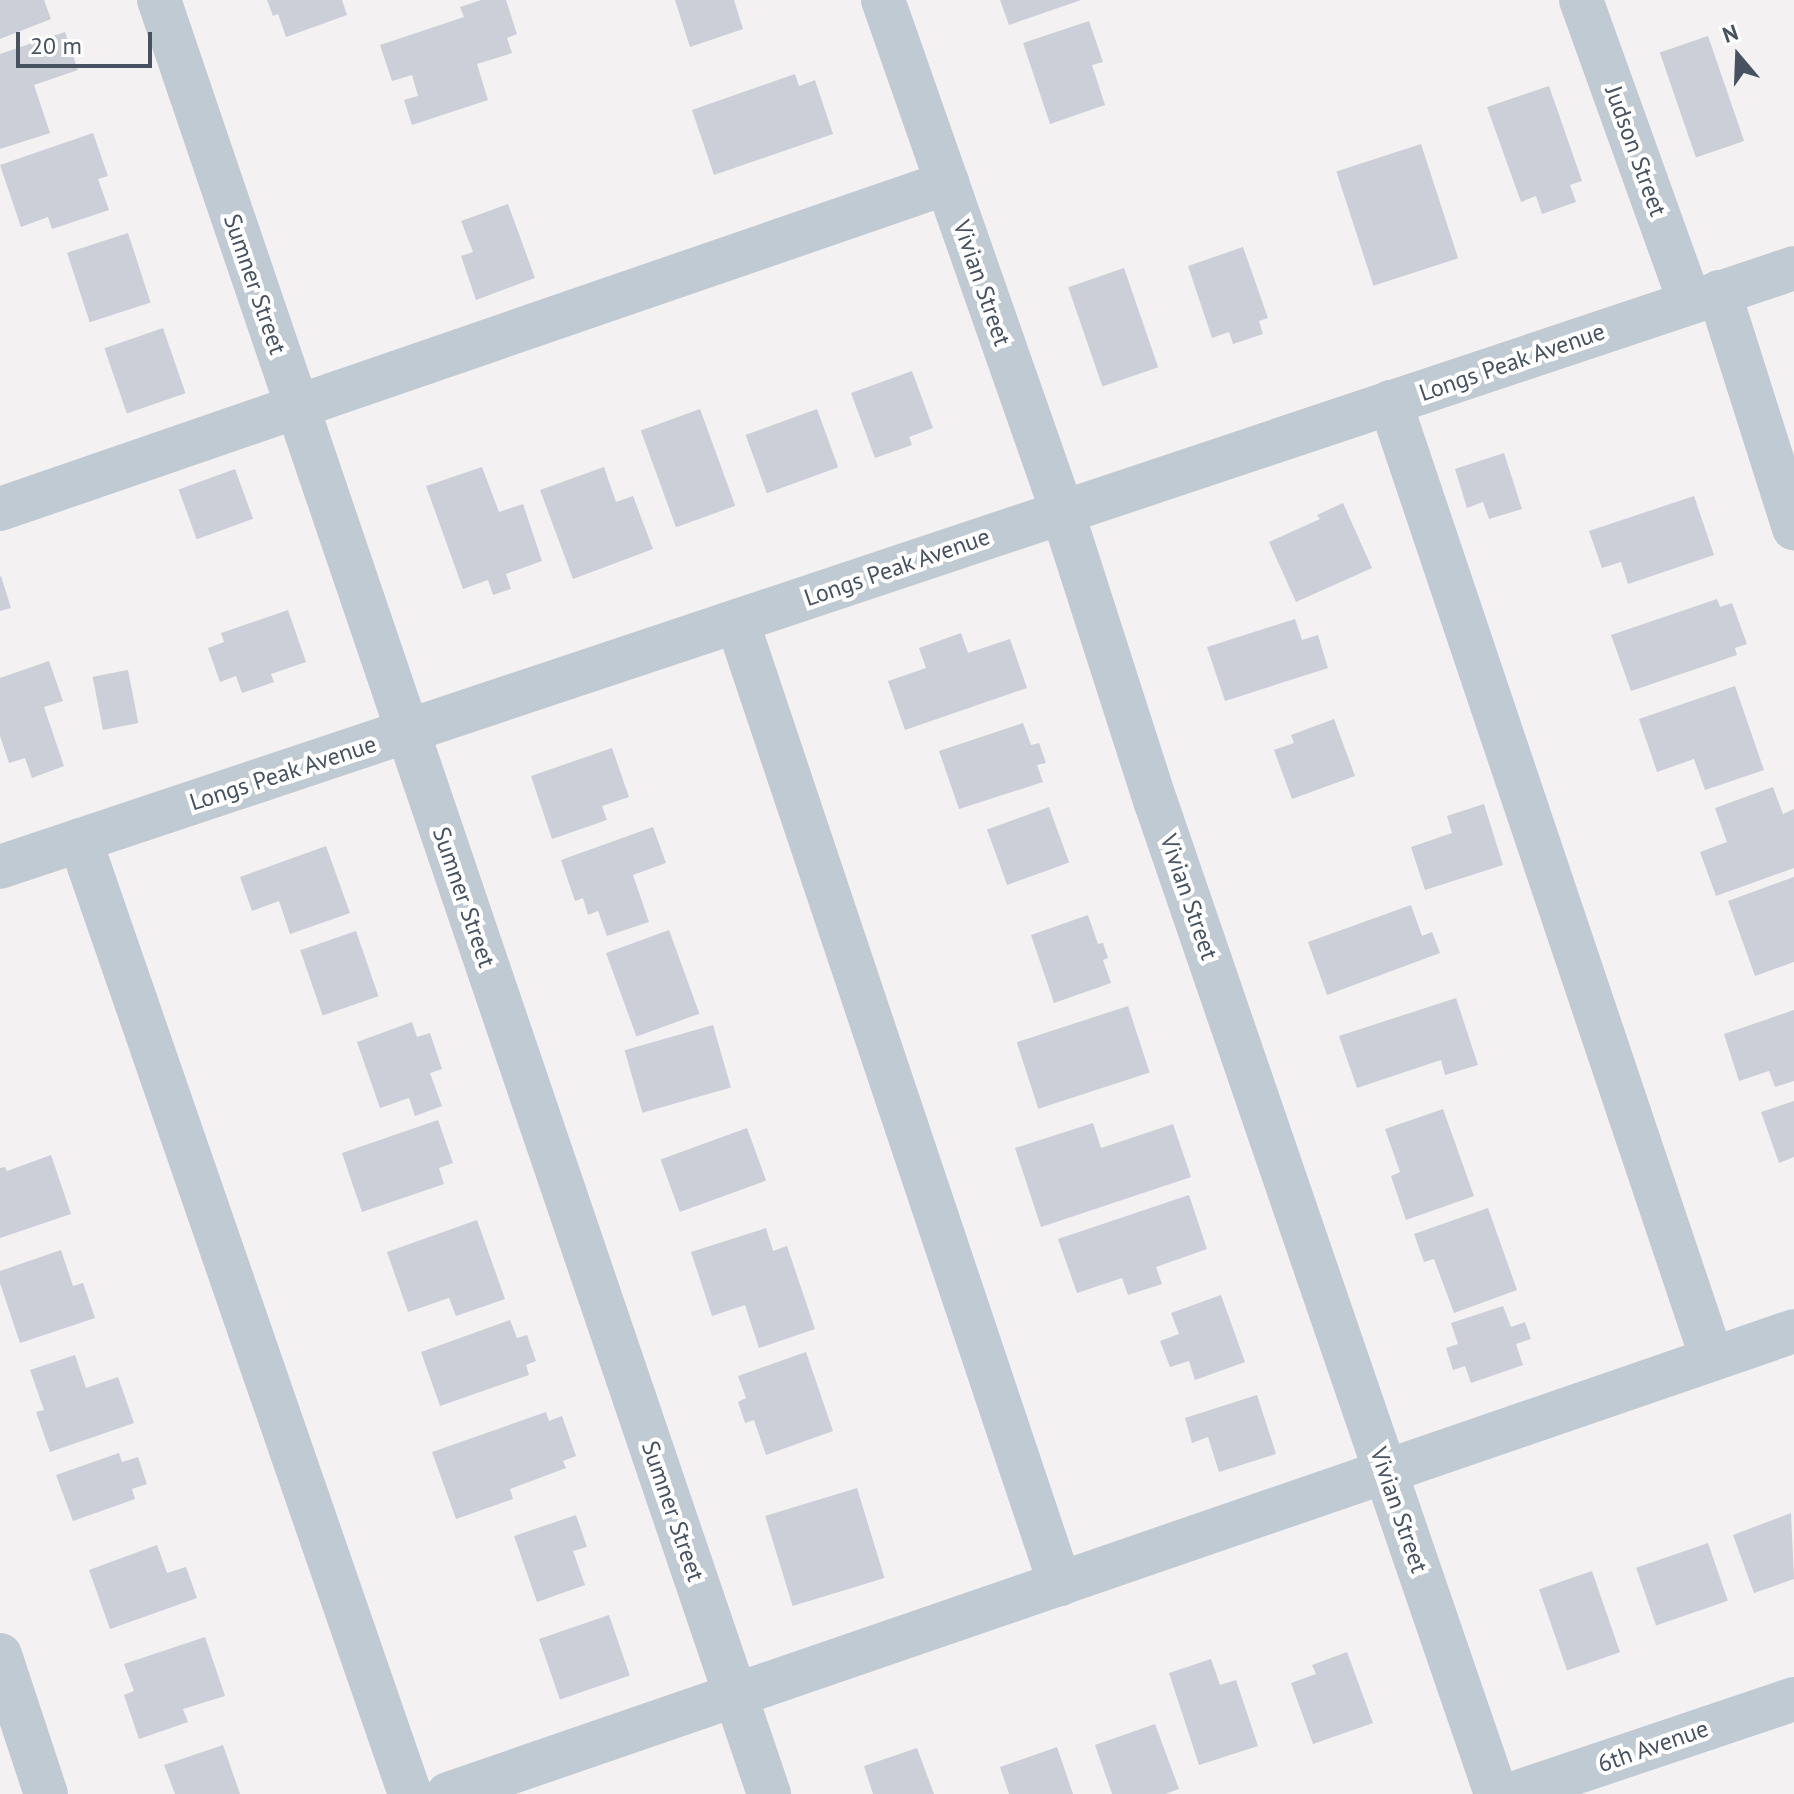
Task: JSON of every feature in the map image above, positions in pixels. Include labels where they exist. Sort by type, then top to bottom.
[{"type":"street","name":"Sumner Street","points":[[159,0],[769,1794]]},
{"type":"street","name":"Vivian Street","points":[[883,0],[1062,511],[1156,803],[1496,1794]]},
{"type":"street","name":"Judson Street","points":[[1581,0],[1704,297],[1794,528]]},
{"type":"street","points":[[0,509],[947,183]]},
{"type":"street","name":"Longs Peak Avenue","points":[[0,867],[1794,268]]},
{"type":"street","points":[[1390,402],[1712,1359]]},
{"type":"street","points":[[737,621],[1060,1584]]},
{"type":"street","points":[[80,840],[410,1794]]},
{"type":"street","points":[[448,1794],[1794,1331]]},
{"type":"street","points":[[0,1655],[46,1794]]},
{"type":"street","name":"6th Avenue","points":[[1512,1794],[1794,1699]]},
{"type":"building","points":[[0,0],[44,0],[51,19],[0,39]]},
{"type":"building","points":[[267,0],[342,0],[347,15],[286,37],[278,14],[273,16]]},
{"type":"building","points":[[481,0],[506,0],[517,34],[507,38],[512,53],[477,64],[488,100],[412,125],[404,100],[418,96],[412,75],[392,81],[380,45],[464,17],[460,7]]},
{"type":"building","points":[[675,0],[734,0],[743,29],[690,47]]},
{"type":"building","points":[[1000,0],[1081,0],[1009,25]]},
{"type":"building","points":[[1089,21],[1103,62],[1092,65],[1105,105],[1050,124],[1023,43]]},
{"type":"building","points":[[65,32],[78,70],[34,85],[50,133],[0,149],[0,54]]},
{"type":"building","points":[[1708,36],[1744,141],[1696,158],[1660,53]]},
{"type":"building","points":[[795,74],[799,86],[815,80],[833,134],[714,175],[692,110]]},
{"type":"building","points":[[1549,86],[1582,181],[1570,185],[1576,202],[1542,214],[1536,196],[1521,202],[1487,107]]},
{"type":"building","points":[[93,133],[108,176],[98,179],[109,210],[52,229],[48,217],[21,227],[0,165]]},
{"type":"building","points":[[1421,144],[1458,258],[1373,286],[1336,172]]},
{"type":"building","points":[[508,204],[535,278],[476,300],[461,256],[473,252],[461,221]]},
{"type":"building","points":[[128,233],[151,302],[90,322],[67,253]]},
{"type":"building","points":[[1243,247],[1268,318],[1259,321],[1263,334],[1233,344],[1229,332],[1212,338],[1188,266]]},
{"type":"building","points":[[1124,268],[1158,367],[1102,386],[1068,287]]},
{"type":"building","points":[[163,328],[185,393],[127,413],[104,348]]},
{"type":"building","points":[[912,371],[933,428],[909,437],[912,445],[875,458],[851,393]]},
{"type":"building","points":[[700,409],[735,506],[676,527],[641,431]]},
{"type":"building","points":[[817,409],[838,467],[767,493],[746,435]]},
{"type":"building","points":[[1504,453],[1522,509],[1489,519],[1483,502],[1467,508],[1455,469]]},
{"type":"building","points":[[482,467],[499,512],[523,504],[542,561],[506,574],[511,589],[493,595],[488,580],[463,589],[426,486]]},
{"type":"building","points":[[604,467],[616,502],[633,496],[653,549],[573,579],[540,490]]},
{"type":"building","points":[[235,469],[253,519],[197,539],[179,490]]},
{"type":"building","points":[[1694,496],[1714,555],[1628,584],[1621,562],[1602,568],[1589,531]]},
{"type":"building","points":[[1343,503],[1372,568],[1296,602],[1269,542],[1320,519],[1317,515]]},
{"type":"building","points":[[0,577],[11,608],[0,611]]},
{"type":"building","points":[[1717,599],[1720,607],[1732,603],[1747,644],[1735,648],[1737,655],[1631,691],[1611,635]]},
{"type":"building","points":[[288,610],[306,662],[271,674],[274,682],[242,693],[236,676],[220,682],[208,648],[224,642],[221,633]]},
{"type":"building","points":[[1295,619],[1302,640],[1318,635],[1328,668],[1225,701],[1207,647]]},
{"type":"building","points":[[961,633],[968,653],[1010,639],[1027,688],[905,730],[888,681],[926,668],[919,648]]},
{"type":"building","points":[[49,661],[63,701],[44,707],[64,766],[32,778],[25,758],[9,763],[0,736],[0,678]]},
{"type":"building","points":[[128,670],[138,723],[103,730],[93,677]]},
{"type":"building","points":[[1735,686],[1764,770],[1705,790],[1694,759],[1657,772],[1639,719]]},
{"type":"building","points":[[1334,719],[1355,776],[1292,799],[1274,750],[1294,743],[1291,735]]},
{"type":"building","points":[[1023,723],[1031,745],[1039,743],[1046,763],[1037,765],[1043,782],[959,809],[939,751]]},
{"type":"building","points":[[612,748],[629,797],[602,806],[607,820],[552,839],[531,776]]},
{"type":"building","points":[[1773,787],[1783,814],[1794,809],[1794,868],[1716,896],[1700,852],[1727,842],[1715,808]]},
{"type":"building","points":[[1484,804],[1503,865],[1425,890],[1411,847],[1452,833],[1447,816]]},
{"type":"building","points":[[1049,807],[1069,862],[1007,885],[987,830]]},
{"type":"building","points":[[653,827],[666,863],[633,875],[649,922],[607,936],[598,911],[588,915],[583,898],[575,901],[561,860]]},
{"type":"building","points":[[326,846],[350,913],[290,934],[279,901],[252,911],[240,877]]},
{"type":"building","points":[[1794,877],[1794,962],[1755,976],[1728,901]]},
{"type":"building","points":[[1411,905],[1422,936],[1432,932],[1440,953],[1327,995],[1308,942]]},
{"type":"building","points":[[1088,915],[1098,944],[1103,943],[1108,958],[1103,960],[1111,983],[1054,1003],[1031,935]]},
{"type":"building","points":[[669,930],[699,1014],[636,1037],[606,953]]},
{"type":"building","points":[[356,931],[378,996],[323,1015],[300,950]]},
{"type":"building","points":[[1456,998],[1478,1065],[1445,1075],[1441,1060],[1357,1088],[1339,1036]]},
{"type":"building","points":[[1128,1006],[1150,1073],[1038,1109],[1017,1042]]},
{"type":"building","points":[[1794,1010],[1794,1081],[1775,1087],[1769,1071],[1739,1081],[1724,1034]]},
{"type":"building","points":[[412,1022],[417,1037],[430,1033],[442,1069],[430,1073],[442,1106],[415,1116],[409,1098],[380,1108],[357,1042]]},
{"type":"building","points":[[713,1025],[731,1087],[642,1113],[625,1050]]},
{"type":"building","points":[[1794,1101],[1794,1157],[1779,1163],[1761,1112]]},
{"type":"building","points":[[1443,1109],[1474,1196],[1406,1220],[1391,1176],[1400,1172],[1385,1129]]},
{"type":"building","points":[[438,1120],[453,1163],[439,1168],[444,1184],[362,1212],[342,1153]]},
{"type":"building","points":[[1093,1123],[1101,1148],[1173,1124],[1191,1177],[1041,1227],[1015,1148]]},
{"type":"building","points":[[747,1128],[766,1181],[680,1212],[661,1159]]},
{"type":"building","points":[[51,1155],[71,1214],[0,1238],[0,1168],[5,1167],[7,1171]]},
{"type":"building","points":[[1189,1195],[1207,1249],[1156,1267],[1162,1284],[1128,1295],[1122,1278],[1077,1293],[1058,1239]]},
{"type":"building","points":[[1488,1208],[1517,1290],[1454,1313],[1434,1259],[1424,1262],[1414,1234]]},
{"type":"building","points":[[477,1220],[505,1299],[456,1316],[449,1298],[408,1312],[387,1252]]},
{"type":"building","points":[[766,1228],[773,1251],[787,1246],[815,1329],[759,1348],[745,1305],[712,1316],[691,1252]]},
{"type":"building","points":[[61,1250],[73,1286],[83,1283],[95,1318],[20,1343],[0,1283],[0,1271]]},
{"type":"building","points":[[1221,1295],[1245,1362],[1195,1380],[1189,1361],[1170,1367],[1160,1341],[1179,1334],[1171,1313]]},
{"type":"building","points":[[1503,1306],[1511,1327],[1525,1322],[1531,1339],[1516,1344],[1523,1365],[1471,1383],[1465,1366],[1453,1370],[1446,1348],[1458,1344],[1451,1323]]},
{"type":"building","points":[[510,1320],[517,1338],[527,1335],[536,1361],[526,1365],[529,1375],[440,1406],[421,1352]]},
{"type":"building","points":[[806,1352],[833,1431],[766,1455],[754,1420],[745,1423],[738,1402],[746,1398],[738,1376]]},
{"type":"building","points":[[75,1355],[86,1388],[118,1377],[134,1423],[50,1452],[36,1412],[44,1410],[30,1370]]},
{"type":"building","points":[[1257,1395],[1276,1454],[1219,1472],[1208,1437],[1192,1443],[1185,1418]]},
{"type":"building","points":[[546,1412],[549,1421],[562,1416],[576,1456],[563,1461],[566,1468],[510,1489],[513,1499],[456,1519],[432,1452]]},
{"type":"building","points":[[119,1453],[122,1462],[138,1457],[147,1484],[132,1489],[135,1499],[73,1521],[56,1475]]},
{"type":"building","points":[[857,1488],[884,1578],[793,1606],[765,1516]]},
{"type":"building","points":[[1791,1513],[1794,1579],[1754,1593],[1733,1535]]},
{"type":"building","points":[[576,1515],[587,1547],[573,1551],[585,1585],[537,1602],[514,1536]]},
{"type":"building","points":[[1708,1543],[1728,1601],[1656,1625],[1636,1568]]},
{"type":"building","points":[[157,1545],[167,1573],[186,1567],[197,1598],[110,1629],[89,1570]]},
{"type":"building","points":[[1592,1571],[1620,1652],[1567,1671],[1539,1589]]},
{"type":"building","points":[[609,1615],[630,1676],[560,1700],[539,1639]]},
{"type":"building","points":[[205,1637],[225,1696],[183,1709],[188,1722],[139,1739],[124,1695],[134,1691],[124,1664]]},
{"type":"building","points":[[1347,1652],[1373,1723],[1313,1744],[1291,1683],[1316,1674],[1312,1665]]},
{"type":"building","points":[[1211,1659],[1220,1685],[1236,1680],[1258,1746],[1199,1765],[1169,1673]]},
{"type":"building","points":[[1155,1724],[1179,1789],[1165,1794],[1112,1794],[1095,1745]]},
{"type":"building","points":[[223,1745],[240,1794],[175,1794],[164,1765]]},
{"type":"building","points":[[1057,1747],[1073,1794],[1009,1794],[1000,1767]]},
{"type":"building","points":[[917,1748],[934,1794],[873,1794],[864,1766]]}]
